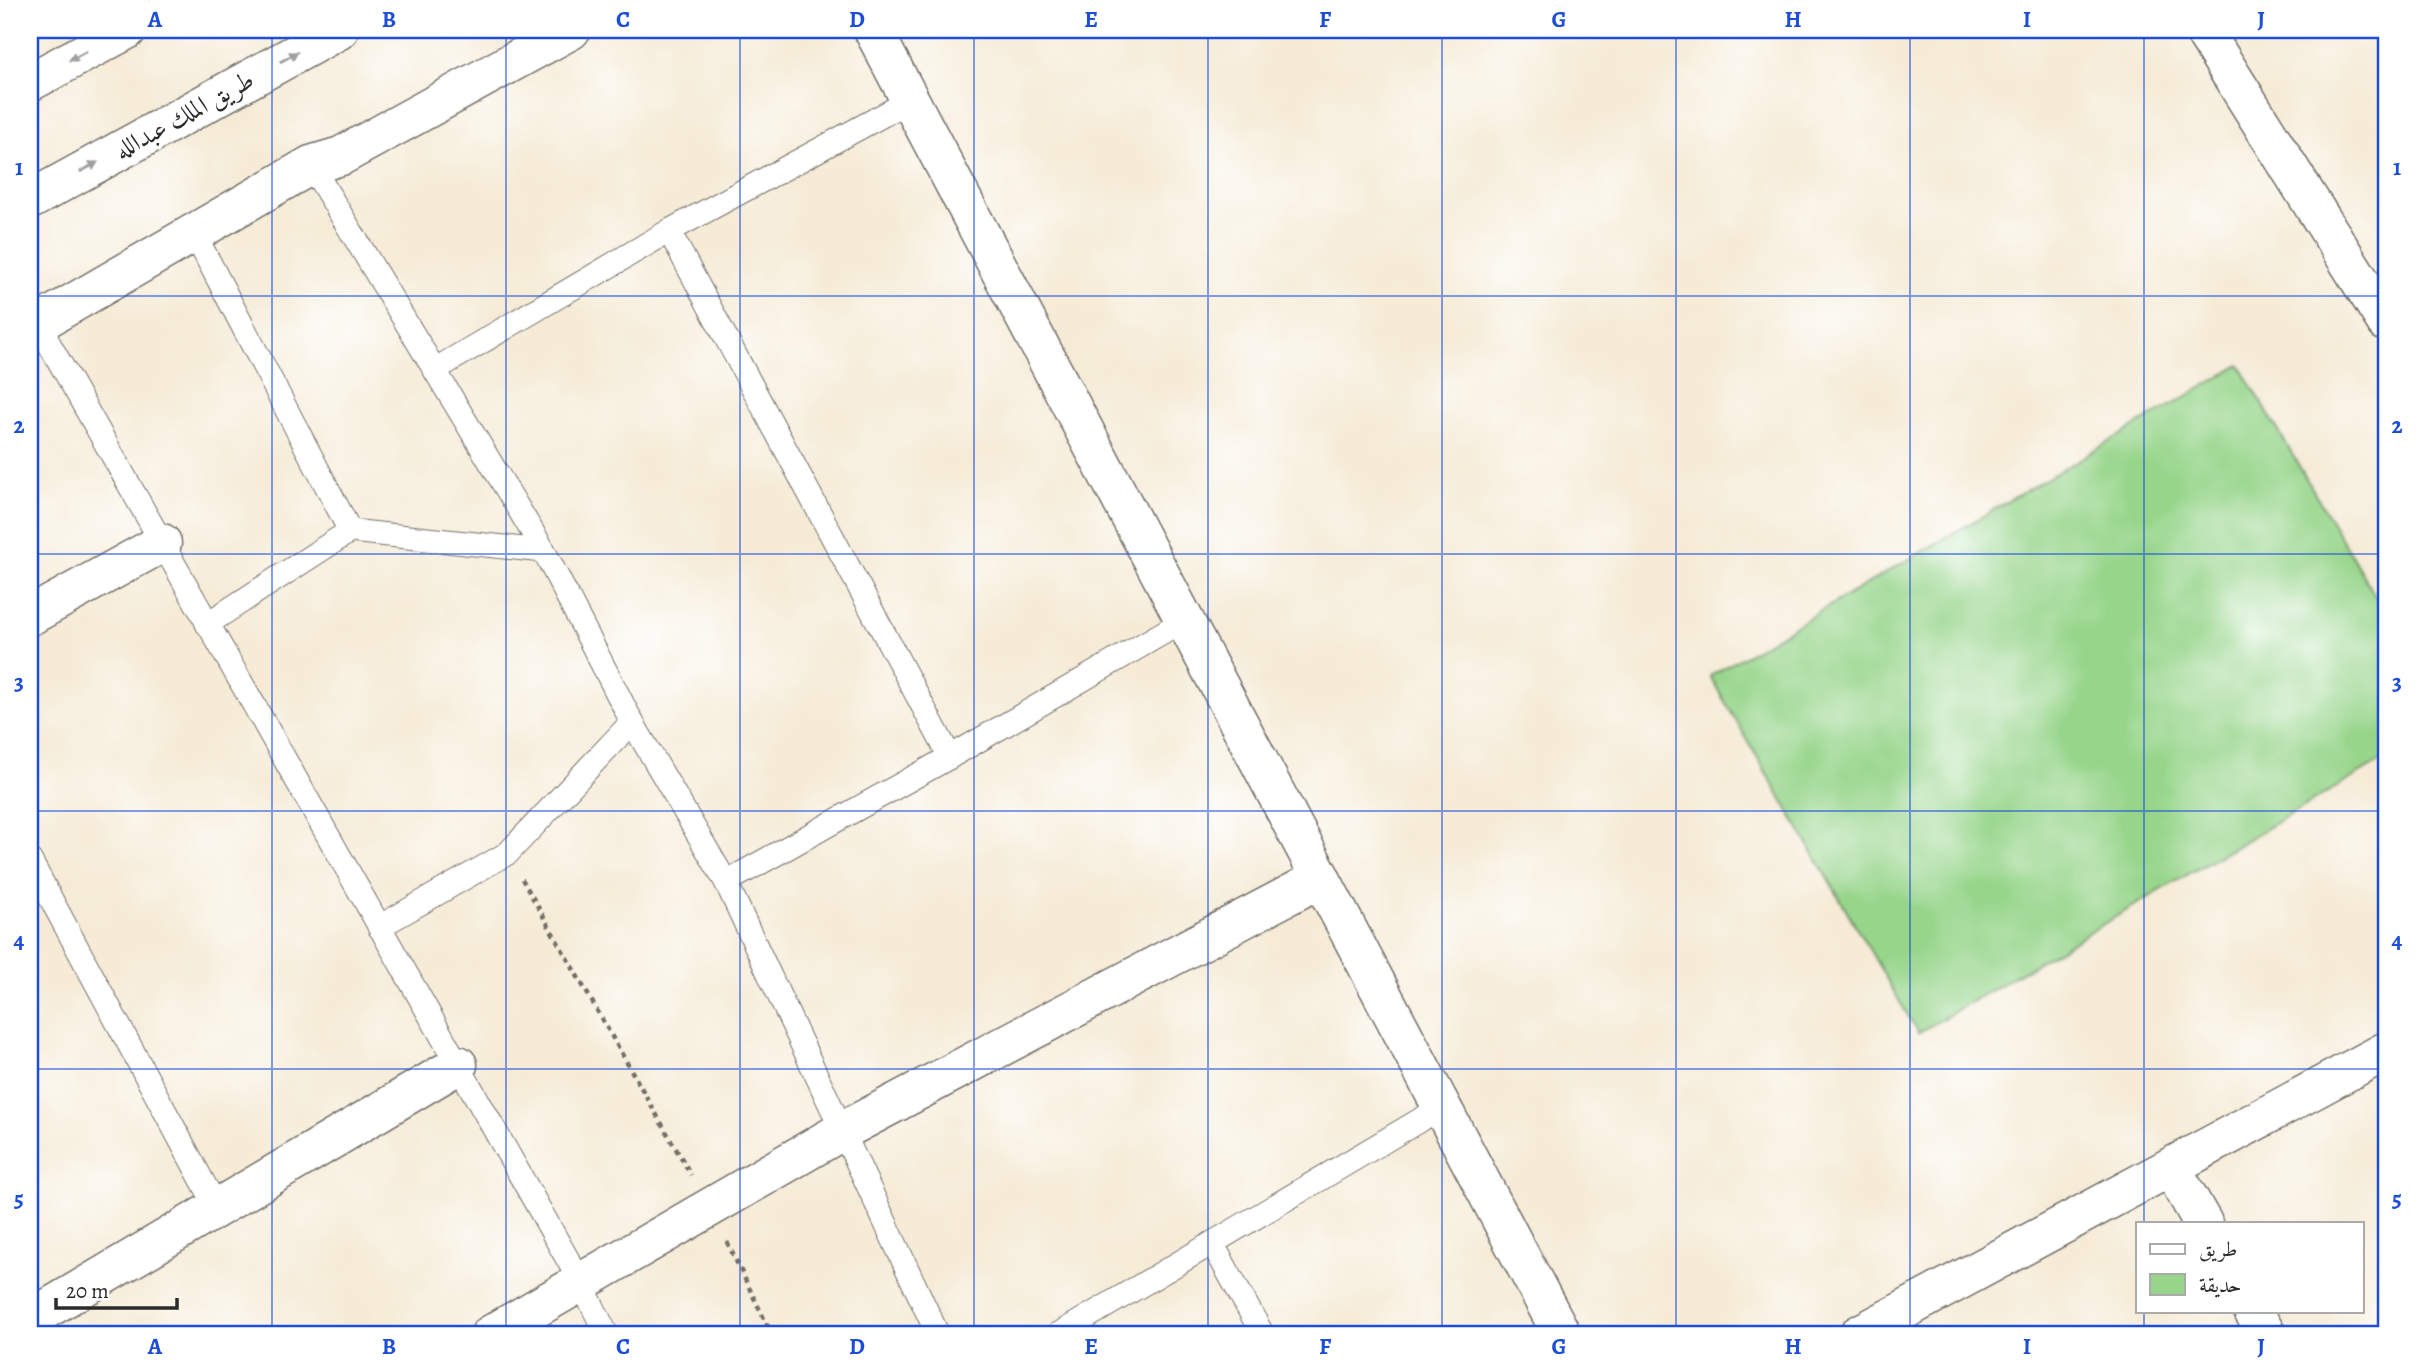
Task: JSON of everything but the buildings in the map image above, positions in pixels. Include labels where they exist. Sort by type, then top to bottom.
[{"type":"street","points":[[30,82],[127,30]]},
{"type":"street","name":"طريق الملك عبدالله","points":[[30,200],[338,30]]},
{"type":"street","points":[[34,326],[311,165],[341,156],[572,30]]},
{"type":"street","points":[[873,30],[1562,1335]]},
{"type":"street","points":[[2203,30],[2386,322]]},
{"type":"street","points":[[30,616],[162,543]]},
{"type":"street","points":[[489,1335],[842,1131],[1321,878]]},
{"type":"street","points":[[1858,1335],[2386,1051]]},
{"type":"street","points":[[30,1319],[458,1065]]},
{"type":"street","points":[[2171,1167],[2202,1222]]},
{"type":"street","points":[[2254,1312],[2267,1335]]},
{"type":"lane","points":[[436,369],[669,231],[911,100]]},
{"type":"lane","points":[[311,165],[544,551],[632,722],[726,882],[938,1335]]},
{"type":"lane","points":[[669,231],[950,757]]},
{"type":"lane","points":[[194,233],[350,531]]},
{"type":"lane","points":[[34,326],[208,624],[581,1283],[607,1335]]},
{"type":"lane","points":[[208,624],[350,531],[544,551]]},
{"type":"lane","points":[[726,882],[950,757],[1185,620]]},
{"type":"lane","points":[[379,927],[508,853],[632,722]]},
{"type":"lane","points":[[30,860],[217,1208]]},
{"type":"lane","points":[[1057,1335],[1442,1107]]},
{"type":"lane","points":[[1212,1243],[1263,1335]]},
{"type":"path","points":[[508,853],[710,1209],[772,1335]]},
{"type":"green space","points":[[2240,365],[2386,615],[2386,758],[1918,1033],[1710,676]]}]
